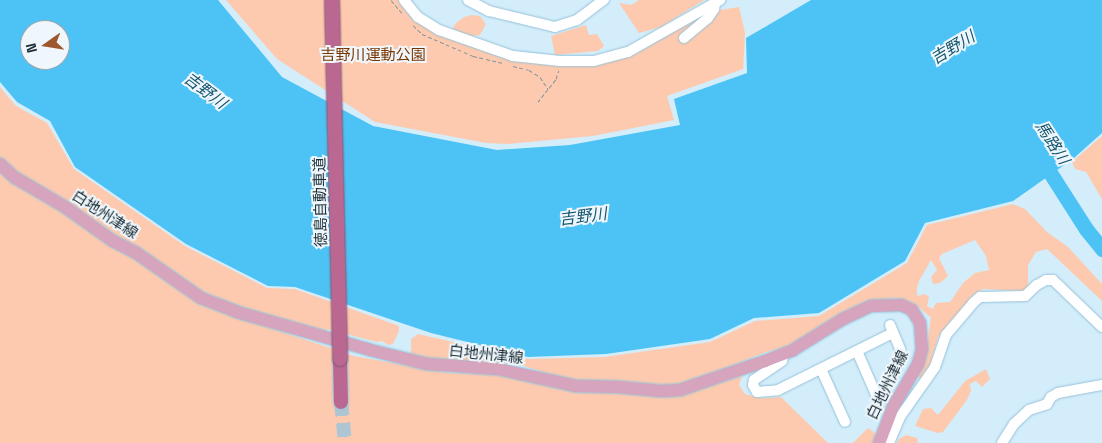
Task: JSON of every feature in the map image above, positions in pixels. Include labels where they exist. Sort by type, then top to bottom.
[{"type":"highway","name":"徳島自動車道","points":[[332,0],[341,402]]},
{"type":"main road","name":"白地州津線","points":[[0,164],[14,177],[65,207],[113,241],[135,252],[201,298],[237,312],[370,350],[427,364],[519,372],[556,384],[575,386],[661,391],[680,390],[784,353],[843,319],[871,306],[901,305],[912,310],[920,323],[922,349],[918,364],[893,407],[879,443]]},
{"type":"street","points":[[404,0],[418,18],[439,30],[513,56],[560,61],[594,60],[628,52],[717,2]]},
{"type":"street","points":[[468,0],[481,9],[555,27],[577,20],[604,0]]},
{"type":"street","points":[[684,38],[708,18],[717,2]]},
{"type":"street","points":[[889,443],[900,417],[935,367],[946,335],[980,297],[1025,296],[1037,285],[1046,280],[1053,280],[1102,327]]},
{"type":"street","points":[[784,353],[782,361],[754,380],[754,389],[757,392],[778,390],[857,351],[891,329],[900,349]]},
{"type":"street","points":[[857,351],[877,397]]},
{"type":"street","points":[[821,369],[845,422]]},
{"type":"street","points":[[1002,443],[1014,424],[1028,410],[1047,404],[1050,397],[1058,393],[1102,386]]},
{"type":"path","points":[[391,0],[407,18]]},
{"type":"path","points":[[410,22],[422,34],[473,56],[505,64]]},
{"type":"path","points":[[538,102],[556,79],[560,61]]},
{"type":"path","points":[[513,66],[529,70],[540,77],[548,89]]},
{"type":"green space","name":"吉野川運動公園","points":[[226,0],[401,0],[403,4],[490,53],[597,65],[636,54],[707,12],[739,7],[745,33],[743,69],[667,96],[674,120],[593,136],[508,144],[486,143],[375,122],[277,59]]},
{"type":"green space","points":[[639,0],[704,0],[661,27],[639,33],[619,3],[631,5]]},
{"type":"green space","points":[[480,16],[486,24],[480,35],[468,36],[453,29],[455,24],[464,17]]},
{"type":"green space","points":[[586,25],[589,35],[597,34],[604,46],[598,51],[555,55],[551,36]]},
{"type":"green space","points":[[0,87],[16,106],[47,123],[74,169],[185,246],[267,288],[295,289],[399,326],[399,331],[393,344],[388,345],[382,341],[377,342],[327,329],[325,333],[215,302],[161,264],[107,232],[105,240],[144,263],[202,305],[354,356],[449,373],[515,375],[550,387],[572,391],[680,395],[742,376],[739,385],[745,394],[760,398],[781,397],[828,443],[0,443]]},
{"type":"green space","points":[[1102,136],[1102,199],[1086,172],[1075,169],[1072,162]]},
{"type":"green space","points":[[1013,204],[1025,209],[1047,232],[1068,247],[1102,284],[1102,301],[1047,249],[1036,252],[1028,265],[1028,287],[1024,291],[983,289],[974,294],[938,337],[927,376],[921,380],[918,376],[927,345],[931,318],[919,307],[896,298],[875,300],[784,348],[766,352],[678,387],[579,383],[514,363],[450,363],[411,354],[411,339],[418,334],[528,359],[604,357],[710,342],[755,321],[819,316],[907,263],[927,225]],"holes":[[[975,240],[986,256],[989,270],[975,273],[963,283],[950,302],[936,303],[933,309],[927,306],[929,297],[925,294],[917,296],[919,281],[931,260],[937,270],[931,277],[933,284],[940,283],[948,276],[939,258],[942,254]]]},
{"type":"green space","points":[[986,369],[990,379],[982,387],[976,381],[970,384],[971,391],[967,400],[943,432],[938,433],[915,426],[923,409],[931,408],[938,415],[965,381]]},
{"type":"green space","points":[[868,428],[875,433],[875,443],[853,443]]},
{"type":"green space","points":[[906,435],[917,438],[918,443],[897,443],[899,439]]},
{"type":"water","name":"吉野川","points":[[0,0],[218,0],[282,77],[373,126],[497,150],[570,145],[680,125],[674,99],[747,73],[746,38],[811,0],[1102,0],[1102,133],[1074,158],[1013,201],[925,223],[905,261],[819,313],[754,318],[710,339],[606,354],[528,357],[431,333],[295,287],[268,286],[186,244],[75,167],[50,121],[17,102],[0,82]]},
{"type":"waterway","name":"馬路川","points":[[1040,157],[1086,229],[1102,249]]},
{"type":"tunnel","points":[[341,402],[345,443]]}]
